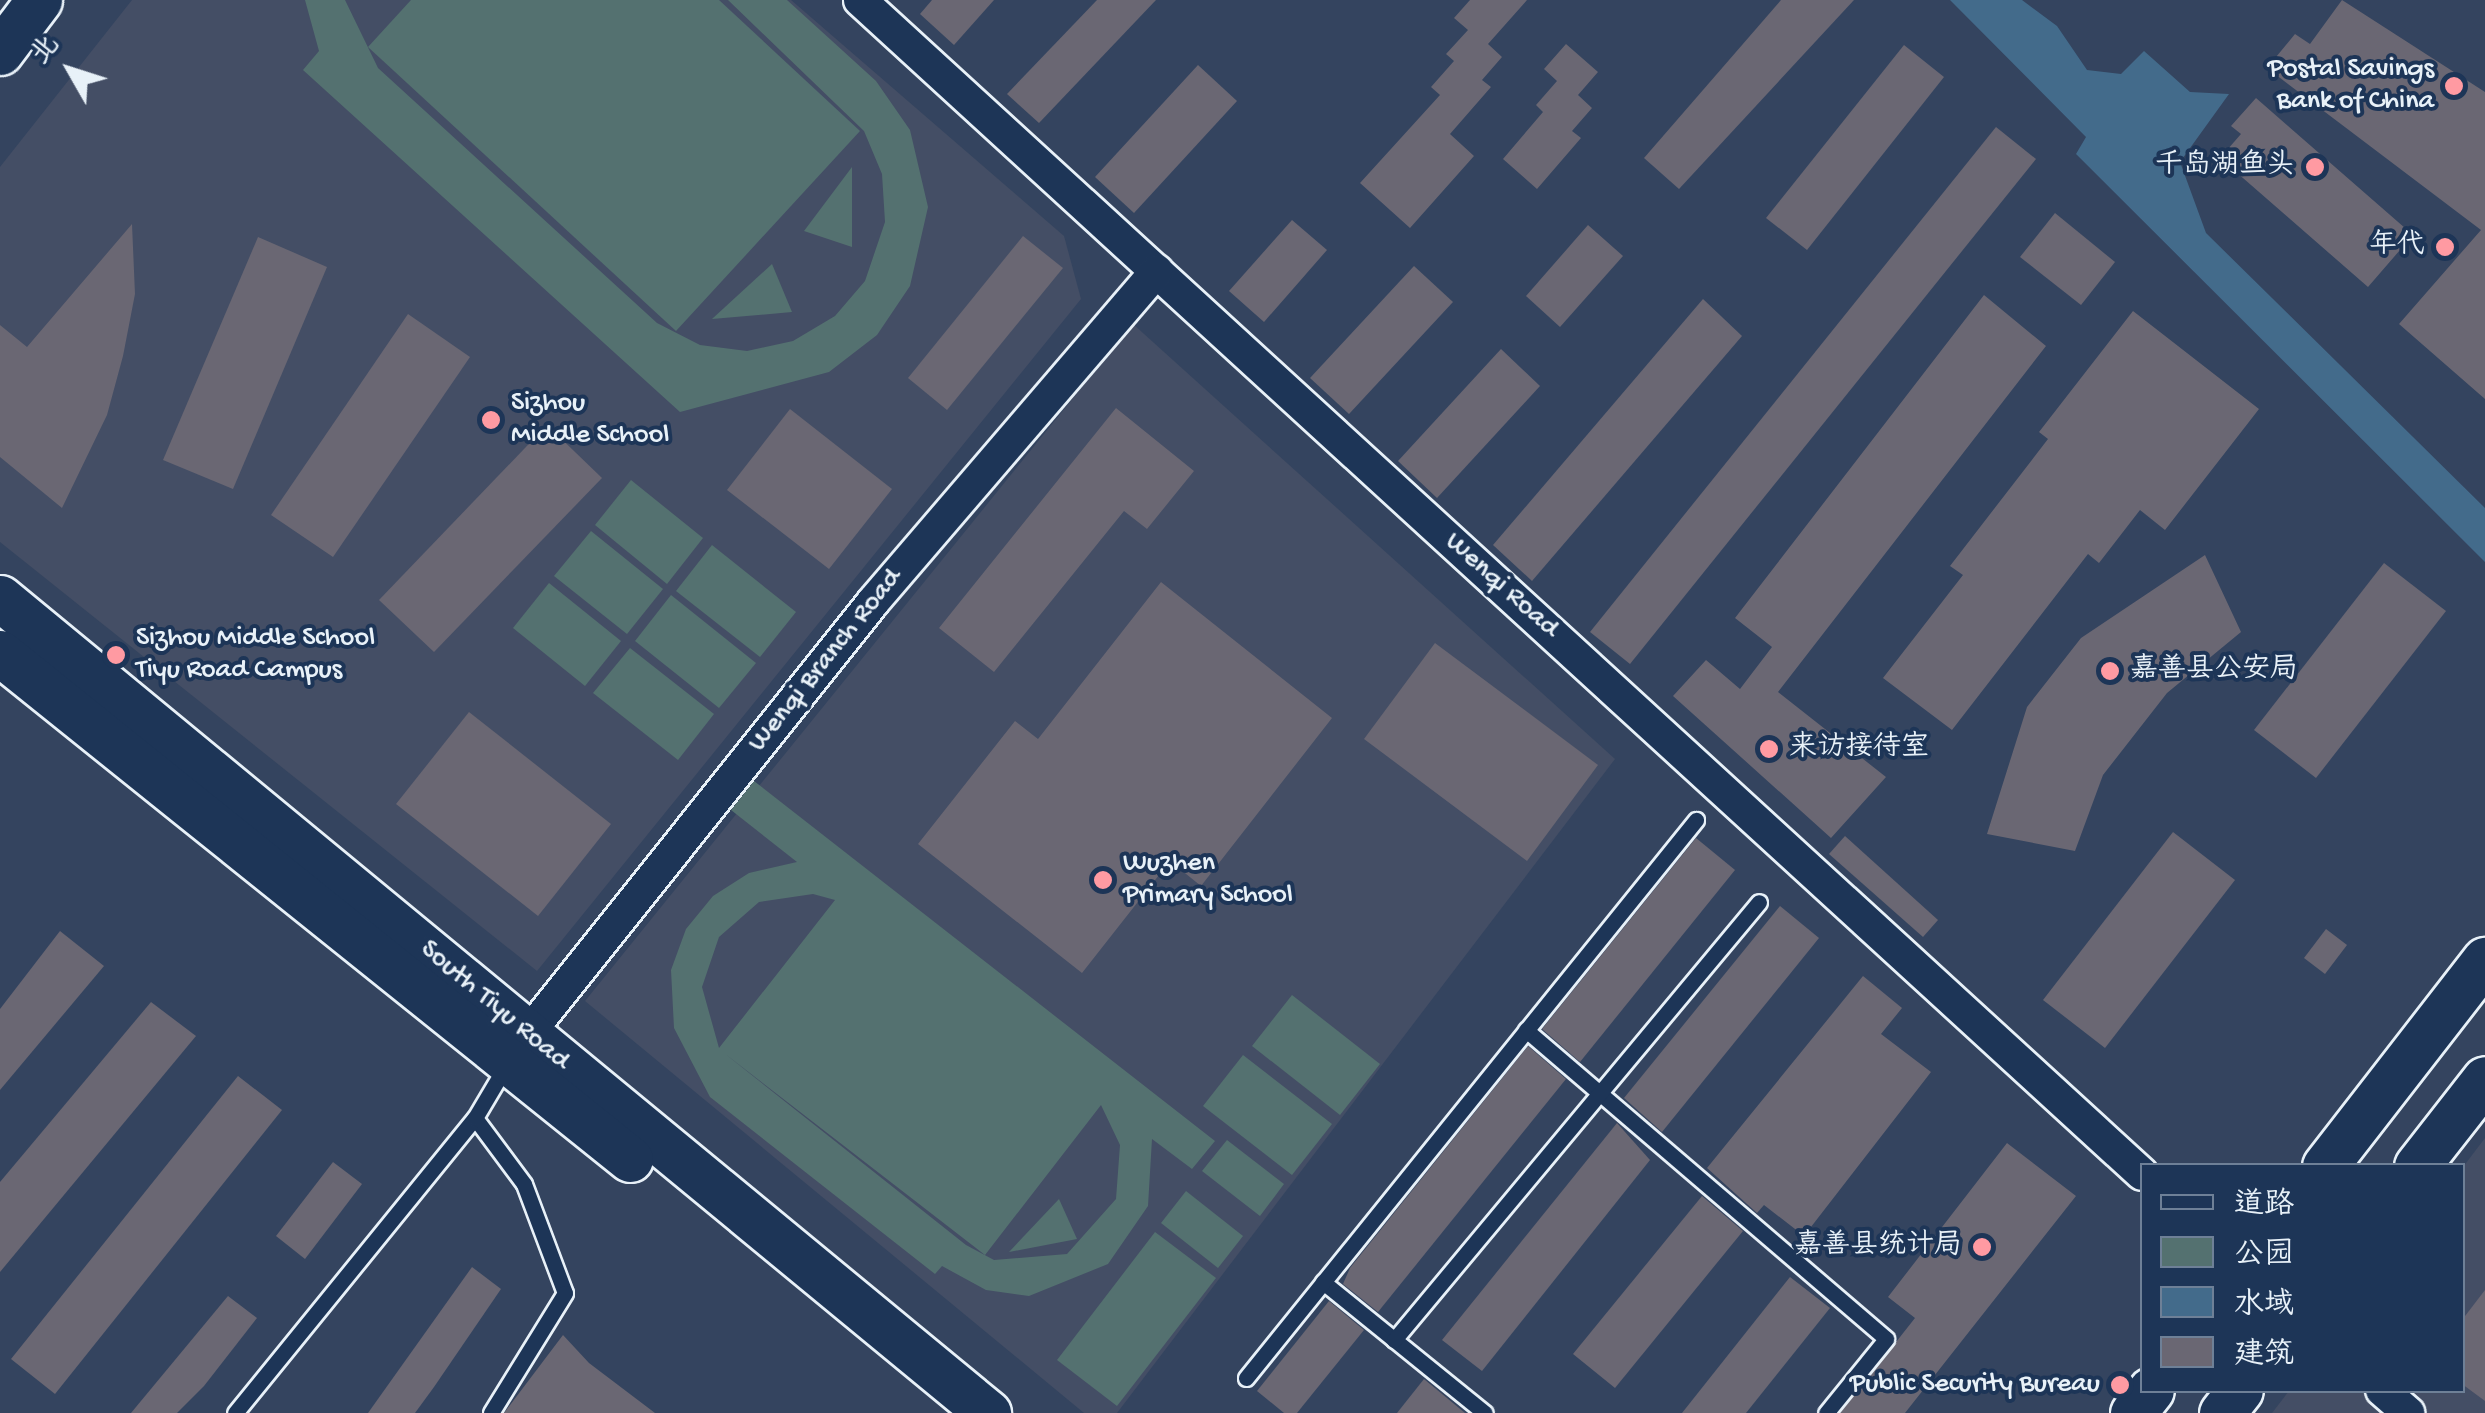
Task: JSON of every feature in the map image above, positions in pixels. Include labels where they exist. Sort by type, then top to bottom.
[{"type":"main road","points":[[0,52],[39,0]]},
{"type":"main road","name":"South Tiyu Road","points":[[0,598],[942,1413]]},
{"type":"main road","name":"South Tiyu Road","points":[[0,653],[518,1046],[988,1413]]},
{"type":"main road","points":[[2328,1163],[2485,960]]},
{"type":"main road","points":[[2419,1163],[2485,1080]]},
{"type":"main road","points":[[2222,1413],[2238,1393]]},
{"type":"street","name":"Wenqi Road","points":[[860,0],[2140,1172]]},
{"type":"street","name":"Wenqi Branch Road","points":[[518,1046],[873,602],[1157,271]]},
{"type":"street","points":[[2385,1393],[2408,1413]]},
{"type":"lane","points":[[1246,1378],[1696,820]]},
{"type":"lane","points":[[1394,1340],[1759,902]]},
{"type":"lane","points":[[1526,1030],[1886,1339],[1826,1413]]},
{"type":"lane","points":[[235,1413],[475,1118],[518,1046]]},
{"type":"lane","points":[[475,1118],[524,1184],[565,1293],[491,1413]]},
{"type":"lane","points":[[1323,1282],[1485,1413]]},
{"type":"shaded area","name":"Sizhou Middle School","points":[[132,0],[791,0],[1064,236],[1081,299],[537,971],[0,542],[0,167]]},
{"type":"shaded area","name":"Wuzhen Primary School","points":[[1133,324],[1615,759],[1117,1413],[1084,1413],[585,1001]]},
{"type":"shaded area","points":[[2485,1138],[2485,1413],[2272,1413],[2287,1393],[2465,1393],[2465,1164]]},
{"type":"green space","points":[[305,0],[345,0],[378,68],[657,323],[700,345],[747,351],[793,341],[835,316],[865,281],[885,222],[882,174],[864,131],[728,0],[787,0],[876,81],[910,130],[928,207],[910,286],[877,335],[829,372],[680,412],[303,70],[319,51]]},
{"type":"green space","points":[[411,0],[719,0],[860,131],[676,331],[368,47]]},
{"type":"green space","points":[[852,167],[852,247],[804,231]]},
{"type":"green space","points":[[772,264],[792,312],[712,319]]},
{"type":"green space","points":[[631,480],[703,538],[667,584],[595,525]]},
{"type":"green space","points":[[591,531],[663,589],[627,634],[554,576]]},
{"type":"green space","points":[[712,545],[796,612],[760,657],[676,591]]},
{"type":"green space","points":[[549,583],[621,641],[585,686],[513,628]]},
{"type":"green space","points":[[671,595],[756,663],[719,708],[635,641]]},
{"type":"green space","points":[[630,648],[714,714],[678,760],[593,693]]},
{"type":"green space","points":[[754,781],[1215,1141],[1192,1169],[1152,1139],[1148,1206],[1108,1264],[1029,1296],[986,1290],[942,1266],[935,1274],[710,1097],[674,1028],[671,970],[686,929],[713,896],[749,873],[797,862],[731,810]],"holes":[[[813,894],[835,900],[719,1048],[702,987],[719,937],[759,902]],[[724,1053],[985,1255],[1101,1105],[1120,1145],[1116,1199],[1067,1254],[994,1260],[966,1245]]]},
{"type":"green space","points":[[1292,995],[1380,1064],[1340,1115],[1252,1046]]},
{"type":"green space","points":[[1243,1055],[1332,1124],[1292,1175],[1203,1106]]},
{"type":"green space","points":[[1227,1140],[1284,1184],[1260,1216],[1202,1171]]},
{"type":"green space","points":[[1186,1191],[1243,1236],[1218,1268],[1161,1223]]},
{"type":"green space","points":[[1059,1199],[1077,1239],[1009,1252]]},
{"type":"green space","points":[[1155,1232],[1216,1278],[1117,1406],[1057,1360]]},
{"type":"water","points":[[1950,0],[2022,0],[2057,26],[2087,70],[2121,74],[2144,51],[2190,92],[2229,94],[2180,162],[2206,233],[2485,508],[2485,562],[2076,154],[2086,137]]},
{"type":"building","points":[[932,0],[994,0],[954,45],[920,14]]},
{"type":"building","points":[[1097,0],[1156,0],[1039,123],[1007,94]]},
{"type":"building","points":[[1470,0],[1527,0],[1488,44],[1502,57],[1482,80],[1491,87],[1450,134],[1474,156],[1410,228],[1360,183],[1440,95],[1431,87],[1454,61],[1446,54],[1468,30],[1454,18]]},
{"type":"building","points":[[1781,0],[1854,0],[1679,189],[1644,158]]},
{"type":"building","points":[[2342,0],[2485,92],[2485,399],[2399,324],[2481,230],[2267,68],[2295,34],[2310,44]]},
{"type":"building","points":[[1566,44],[1598,72],[1578,95],[1592,108],[1572,131],[1581,138],[1537,189],[1503,159],[1543,112],[1536,105],[1557,81],[1544,69]]},
{"type":"building","points":[[1904,45],[1944,77],[1807,250],[1766,218]]},
{"type":"building","points":[[1198,65],[1237,101],[1134,213],[1095,177]]},
{"type":"building","points":[[2256,98],[2413,235],[2368,287],[2220,158],[2241,134],[2231,126]]},
{"type":"building","points":[[1996,127],[2036,159],[1630,664],[1590,632]]},
{"type":"building","points":[[2055,213],[2115,262],[2081,305],[2020,257]]},
{"type":"building","points":[[1292,220],[1327,250],[1264,322],[1229,291]]},
{"type":"building","points":[[132,224],[135,294],[123,356],[107,415],[62,508],[0,457],[0,325],[27,347]]},
{"type":"building","points":[[1588,225],[1623,256],[1560,327],[1526,296]]},
{"type":"building","points":[[1023,236],[1063,268],[947,410],[908,378]]},
{"type":"building","points":[[258,237],[327,267],[233,489],[163,460]]},
{"type":"building","points":[[1414,266],[1453,302],[1349,414],[1310,378]]},
{"type":"building","points":[[1984,295],[2046,346],[1778,692],[1886,777],[1831,838],[1673,696],[1706,660],[1740,689],[1772,647],[1735,618]]},
{"type":"building","points":[[1703,299],[1742,336],[1532,581],[1493,545]]},
{"type":"building","points":[[2133,311],[2259,409],[2165,530],[2140,510],[2099,563],[2088,554],[1952,730],[1883,678],[1963,575],[1950,566],[2048,439],[2039,432]]},
{"type":"building","points":[[408,314],[470,357],[333,557],[271,515]]},
{"type":"building","points":[[1501,349],[1540,386],[1437,498],[1398,461]]},
{"type":"building","points":[[1116,408],[1194,471],[1147,529],[1124,511],[994,672],[939,628]]},
{"type":"building","points":[[790,409],[892,489],[829,569],[727,490]]},
{"type":"building","points":[[547,425],[602,478],[434,652],[379,600]]},
{"type":"building","points":[[2205,555],[2241,632],[2167,693],[2103,775],[2075,851],[1987,834],[2027,707],[2081,638]]},
{"type":"building","points":[[2384,563],[2446,611],[2316,778],[2254,730]]},
{"type":"building","points":[[1161,582],[1332,718],[1201,886],[1170,861],[1082,973],[918,844],[1015,721],[1038,739]]},
{"type":"building","points":[[1435,643],[1598,765],[1527,861],[1364,739]]},
{"type":"building","points":[[469,712],[611,824],[538,916],[396,804]]},
{"type":"building","points":[[2173,832],[2235,880],[2105,1048],[2043,1000]]},
{"type":"building","points":[[1845,836],[1938,920],[1923,937],[1829,854]]},
{"type":"building","points":[[1696,838],[1735,870],[1580,1062],[1542,1029]]},
{"type":"building","points":[[1780,906],[1819,938],[1662,1132],[1624,1098]]},
{"type":"building","points":[[2326,929],[2347,945],[2325,974],[2304,958]]},
{"type":"building","points":[[60,931],[104,966],[0,1090],[0,1009]]},
{"type":"building","points":[[1863,976],[1902,1008],[1881,1034],[1931,1072],[1804,1236],[1764,1205],[1757,1213],[1707,1168]]},
{"type":"building","points":[[151,1002],[196,1036],[0,1272],[0,1182]]},
{"type":"building","points":[[1528,1046],[1566,1079],[1378,1312],[1343,1284],[1350,1268]]},
{"type":"building","points":[[238,1076],[282,1110],[55,1394],[11,1359]]},
{"type":"building","points":[[1617,1123],[1650,1160],[1482,1371],[1442,1340]]},
{"type":"building","name":"嘉善县统计局","points":[[2007,1143],[2076,1196],[1905,1413],[1840,1413],[1915,1318],[1888,1297]]},
{"type":"building","points":[[333,1162],[362,1184],[305,1259],[276,1236]]},
{"type":"building","points":[[1702,1196],[1743,1231],[1615,1388],[1573,1354]]},
{"type":"building","points":[[472,1267],[501,1289],[434,1387],[415,1413],[368,1413]]},
{"type":"building","points":[[1790,1277],[1830,1308],[1746,1413],[1682,1413]]},
{"type":"building","points":[[2485,1290],[2485,1401],[2465,1386],[2465,1316]]},
{"type":"building","points":[[228,1296],[257,1318],[204,1386],[177,1413],[131,1413]]},
{"type":"building","points":[[1329,1301],[1364,1330],[1297,1413],[1284,1413],[1257,1391]]},
{"type":"building","points":[[563,1335],[589,1363],[655,1413],[504,1413]]},
{"type":"building","points":[[1424,1379],[1465,1413],[1397,1413]]},
{"type":"place","name":"Postal Savings Bank of China","points":[[2454,86]]},
{"type":"place","name":"千岛湖鱼头","points":[[2315,167]]},
{"type":"place","name":"年代","points":[[2445,247]]},
{"type":"place","name":"Sizhou Middle School","points":[[491,420]]},
{"type":"place","name":"Sizhou Middle School Tiyu Road Campus","points":[[116,655]]},
{"type":"place","name":"嘉善县公安局","points":[[2110,671]]},
{"type":"place","name":"来访接待室","points":[[1769,749]]},
{"type":"place","name":"Wuzhen Primary School","points":[[1103,880]]},
{"type":"place","name":"嘉善县统计局","points":[[1982,1247]]},
{"type":"place","name":"Public Security Bureau","points":[[2120,1385]]}]
